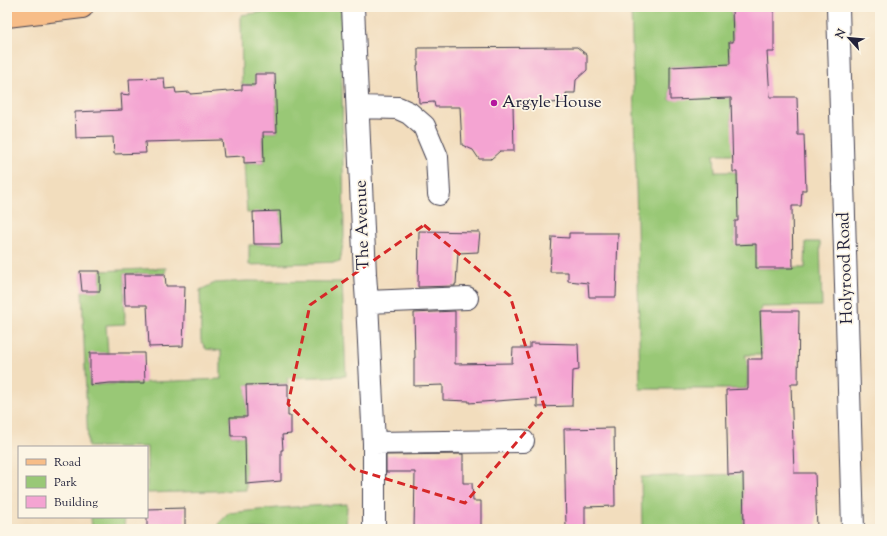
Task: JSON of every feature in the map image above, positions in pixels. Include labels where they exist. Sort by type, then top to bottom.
[{"type":"main road","points":[[7,16],[82,7]]},
{"type":"street","name":"The Avenue","points":[[354,7],[365,274],[374,443],[374,529]]},
{"type":"street","name":"Holyrood Road","points":[[838,7],[853,529]]},
{"type":"street","points":[[358,107],[398,108],[409,113],[424,126],[438,158],[439,194]]},
{"type":"street","points":[[367,302],[467,298]]},
{"type":"street","points":[[374,443],[523,441]]},
{"type":"highlighted area","points":[[424,225],[510,296],[545,409],[465,503],[354,469],[288,404],[310,305]]},
{"type":"green space","points":[[303,7],[341,7],[344,237],[340,262],[249,265],[249,245],[282,244],[280,211],[247,213],[244,163],[264,162],[263,132],[277,132],[275,74],[256,74],[255,85],[242,85],[241,15]]},
{"type":"green space","points":[[631,7],[732,7],[733,42],[729,42],[731,78],[708,65],[670,67],[670,100],[731,87],[732,125],[765,124],[766,154],[714,154],[715,172],[737,172],[737,190],[753,220],[735,221],[735,244],[756,244],[757,268],[805,268],[806,242],[820,242],[822,306],[761,307],[762,351],[761,355],[745,355],[748,372],[746,389],[640,389]]},
{"type":"green space","points":[[166,268],[165,274],[124,274],[125,324],[106,325],[108,353],[90,354],[90,385],[221,379],[221,351],[206,349],[201,341],[200,290],[215,283],[247,281],[342,282],[346,376],[287,378],[288,384],[246,385],[247,417],[230,418],[231,436],[249,436],[246,459],[246,490],[148,493],[148,446],[88,446],[82,291],[100,290],[100,271]]},
{"type":"green space","points":[[743,474],[744,529],[642,529],[641,477]]},
{"type":"green space","points":[[347,504],[346,529],[218,529],[220,522],[229,513],[278,508]]},
{"type":"green space","points":[[91,518],[125,518],[124,529],[92,529]]},
{"type":"building","points":[[732,7],[774,7],[774,52],[767,52],[770,97],[797,97],[798,135],[804,135],[806,190],[802,190],[801,206],[792,206],[793,268],[756,268],[756,244],[735,245],[735,221],[738,221],[737,172],[733,172],[731,98],[670,100],[670,67],[730,64],[729,42],[733,42]]},
{"type":"building","name":"Argyle House","points":[[577,47],[587,55],[587,70],[576,80],[575,93],[566,93],[566,102],[513,105],[514,151],[500,151],[491,159],[479,159],[473,150],[462,145],[460,107],[435,107],[434,102],[419,103],[417,65],[418,48]]},
{"type":"building","points":[[255,74],[275,74],[277,132],[263,132],[264,162],[244,163],[244,156],[224,157],[222,140],[145,142],[146,153],[114,154],[113,137],[76,138],[75,112],[122,110],[121,94],[130,95],[129,79],[164,78],[165,89],[175,88],[176,93],[190,92],[190,94],[242,90],[242,85],[255,85]]},
{"type":"building","points":[[280,211],[282,244],[254,244],[253,212]]},
{"type":"building","points":[[419,231],[480,232],[478,252],[458,253],[455,286],[418,287]]},
{"type":"building","points":[[569,233],[618,233],[616,297],[589,297],[588,283],[568,281],[568,272],[550,272],[552,237],[569,238]]},
{"type":"building","points":[[80,271],[100,271],[100,291],[82,291]]},
{"type":"building","points":[[124,274],[165,274],[166,286],[185,286],[183,346],[149,347],[147,305],[125,305]]},
{"type":"building","points":[[455,311],[455,364],[512,363],[513,348],[530,348],[530,343],[578,344],[579,370],[573,371],[572,406],[537,407],[537,398],[469,403],[469,401],[443,400],[443,385],[414,386],[414,313]]},
{"type":"building","points":[[760,311],[799,311],[798,384],[791,384],[794,473],[815,473],[817,529],[744,529],[743,474],[728,475],[726,390],[748,389],[748,359],[762,359]]},
{"type":"building","points":[[90,353],[144,353],[145,383],[110,383],[90,385]]},
{"type":"building","points":[[288,384],[288,416],[291,416],[291,434],[282,435],[283,450],[281,450],[281,481],[246,484],[245,436],[231,436],[230,417],[247,417],[246,385]]},
{"type":"building","points":[[614,428],[615,506],[585,507],[585,529],[566,529],[564,429]]},
{"type":"building","points":[[463,454],[463,483],[472,483],[473,501],[481,501],[481,529],[414,529],[415,472],[386,472],[386,455]]},
{"type":"building","points":[[185,508],[185,529],[147,529],[148,509]]},
{"type":"place","name":"Argyle House","points":[[494,103]]}]
